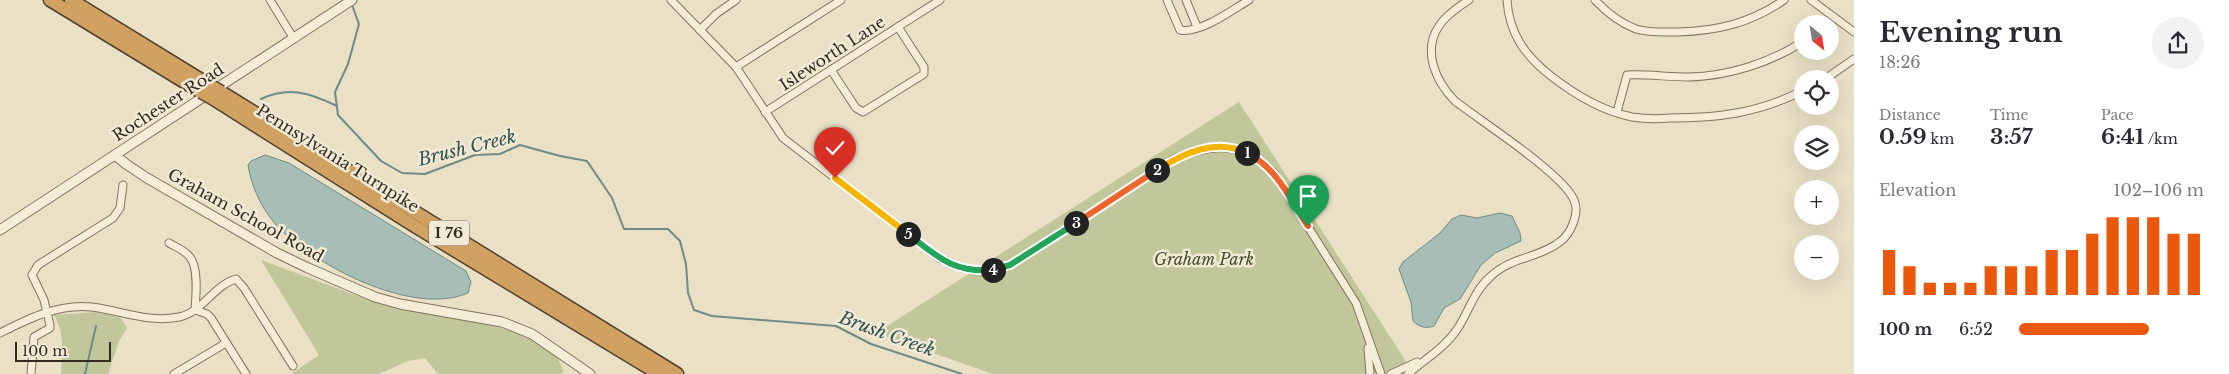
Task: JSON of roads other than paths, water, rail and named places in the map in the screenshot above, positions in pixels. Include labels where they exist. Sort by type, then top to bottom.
[{"type":"highway","name":"Pennsylvania Turnpike","points":[[50,0],[211,92],[677,374]]},
{"type":"highway","name":"Pennsylvania Turnpike","points":[[71,0],[413,224],[660,374]]},
{"type":"street","points":[[270,0],[294,39]]},
{"type":"street","name":"Rochester Road","points":[[0,230],[352,0]]},
{"type":"street","points":[[671,0],[736,67],[783,138],[939,258],[957,268],[977,271],[999,270],[1010,265],[1174,159],[1203,148],[1217,147],[1240,150],[1256,158],[1274,173],[1349,291],[1362,320],[1381,374]]},
{"type":"street","points":[[700,30],[716,14],[736,0]]},
{"type":"street","points":[[736,67],[841,0]]},
{"type":"street","name":"Isleworth Lane","points":[[765,112],[940,0]]},
{"type":"street","points":[[1167,0],[1180,30],[1188,31],[1223,16],[1249,0]]},
{"type":"street","points":[[1186,0],[1197,27]]},
{"type":"street","points":[[1408,374],[1437,351],[1458,328],[1473,298],[1489,277],[1520,258],[1560,242],[1572,228],[1575,216],[1575,202],[1568,190],[1550,173],[1455,101],[1444,90],[1438,79],[1432,54],[1438,27],[1469,0]]},
{"type":"street","points":[[1507,0],[1510,23],[1530,59],[1569,90],[1595,105],[1632,117],[1683,118],[1720,116],[1746,113],[1777,103],[1794,94]]},
{"type":"street","points":[[1595,0],[1616,19],[1636,28],[1656,32],[1721,29],[1769,10],[1784,0]]},
{"type":"street","points":[[1811,0],[1831,15]]},
{"type":"street","points":[[1839,21],[1854,32]]},
{"type":"street","points":[[831,70],[856,108],[863,112],[924,74],[924,67],[898,26]]},
{"type":"street","points":[[1617,112],[1627,75],[1691,77],[1717,75],[1767,60],[1794,46]]},
{"type":"street","points":[[1838,70],[1854,59]]},
{"type":"street","name":"Graham School Road","points":[[115,155],[155,182],[277,253],[308,268],[375,297],[432,310],[502,322],[532,334],[586,373]]},
{"type":"street","points":[[31,374],[34,337],[50,328],[32,271],[38,265],[113,218],[120,208],[123,185]]},
{"type":"street","points":[[169,243],[188,254],[192,259],[196,284],[195,310]]},
{"type":"street","points":[[0,333],[46,312],[79,306],[140,318],[160,319],[182,316],[195,310],[228,282],[236,279],[244,287],[293,366]]},
{"type":"street","points":[[195,310],[211,318],[246,374]]},
{"type":"street","points":[[1368,340],[1370,374]]},
{"type":"street","points":[[174,374],[226,343]]},
{"type":"street","points":[[1391,374],[1437,351]]},
{"type":"water","points":[[265,155],[289,163],[466,271],[471,282],[468,293],[446,298],[422,298],[396,294],[345,274],[300,246],[276,225],[260,201],[252,183],[248,165],[251,161]]},
{"type":"water","points":[[1500,213],[1512,216],[1520,233],[1521,241],[1495,253],[1481,265],[1460,299],[1444,308],[1434,326],[1425,327],[1415,323],[1413,321],[1411,302],[1399,269],[1403,262],[1440,233],[1452,219],[1461,215],[1477,218]]},
{"type":"waterway","name":"Brush Creek","points":[[352,5],[359,24],[348,64],[335,92],[338,115],[381,161],[402,173],[425,174],[475,155],[500,154],[520,145],[587,161],[612,198],[624,229],[668,229],[680,241],[686,264],[688,293],[694,310],[712,316],[836,326],[871,344],[962,374]]},
{"type":"waterway","points":[[261,99],[271,95],[290,92],[308,95],[337,106]]},
{"type":"waterway","points":[[85,374],[96,326]]},
{"type":"park label","name":"Graham Park","points":[[1204,259]]}]
